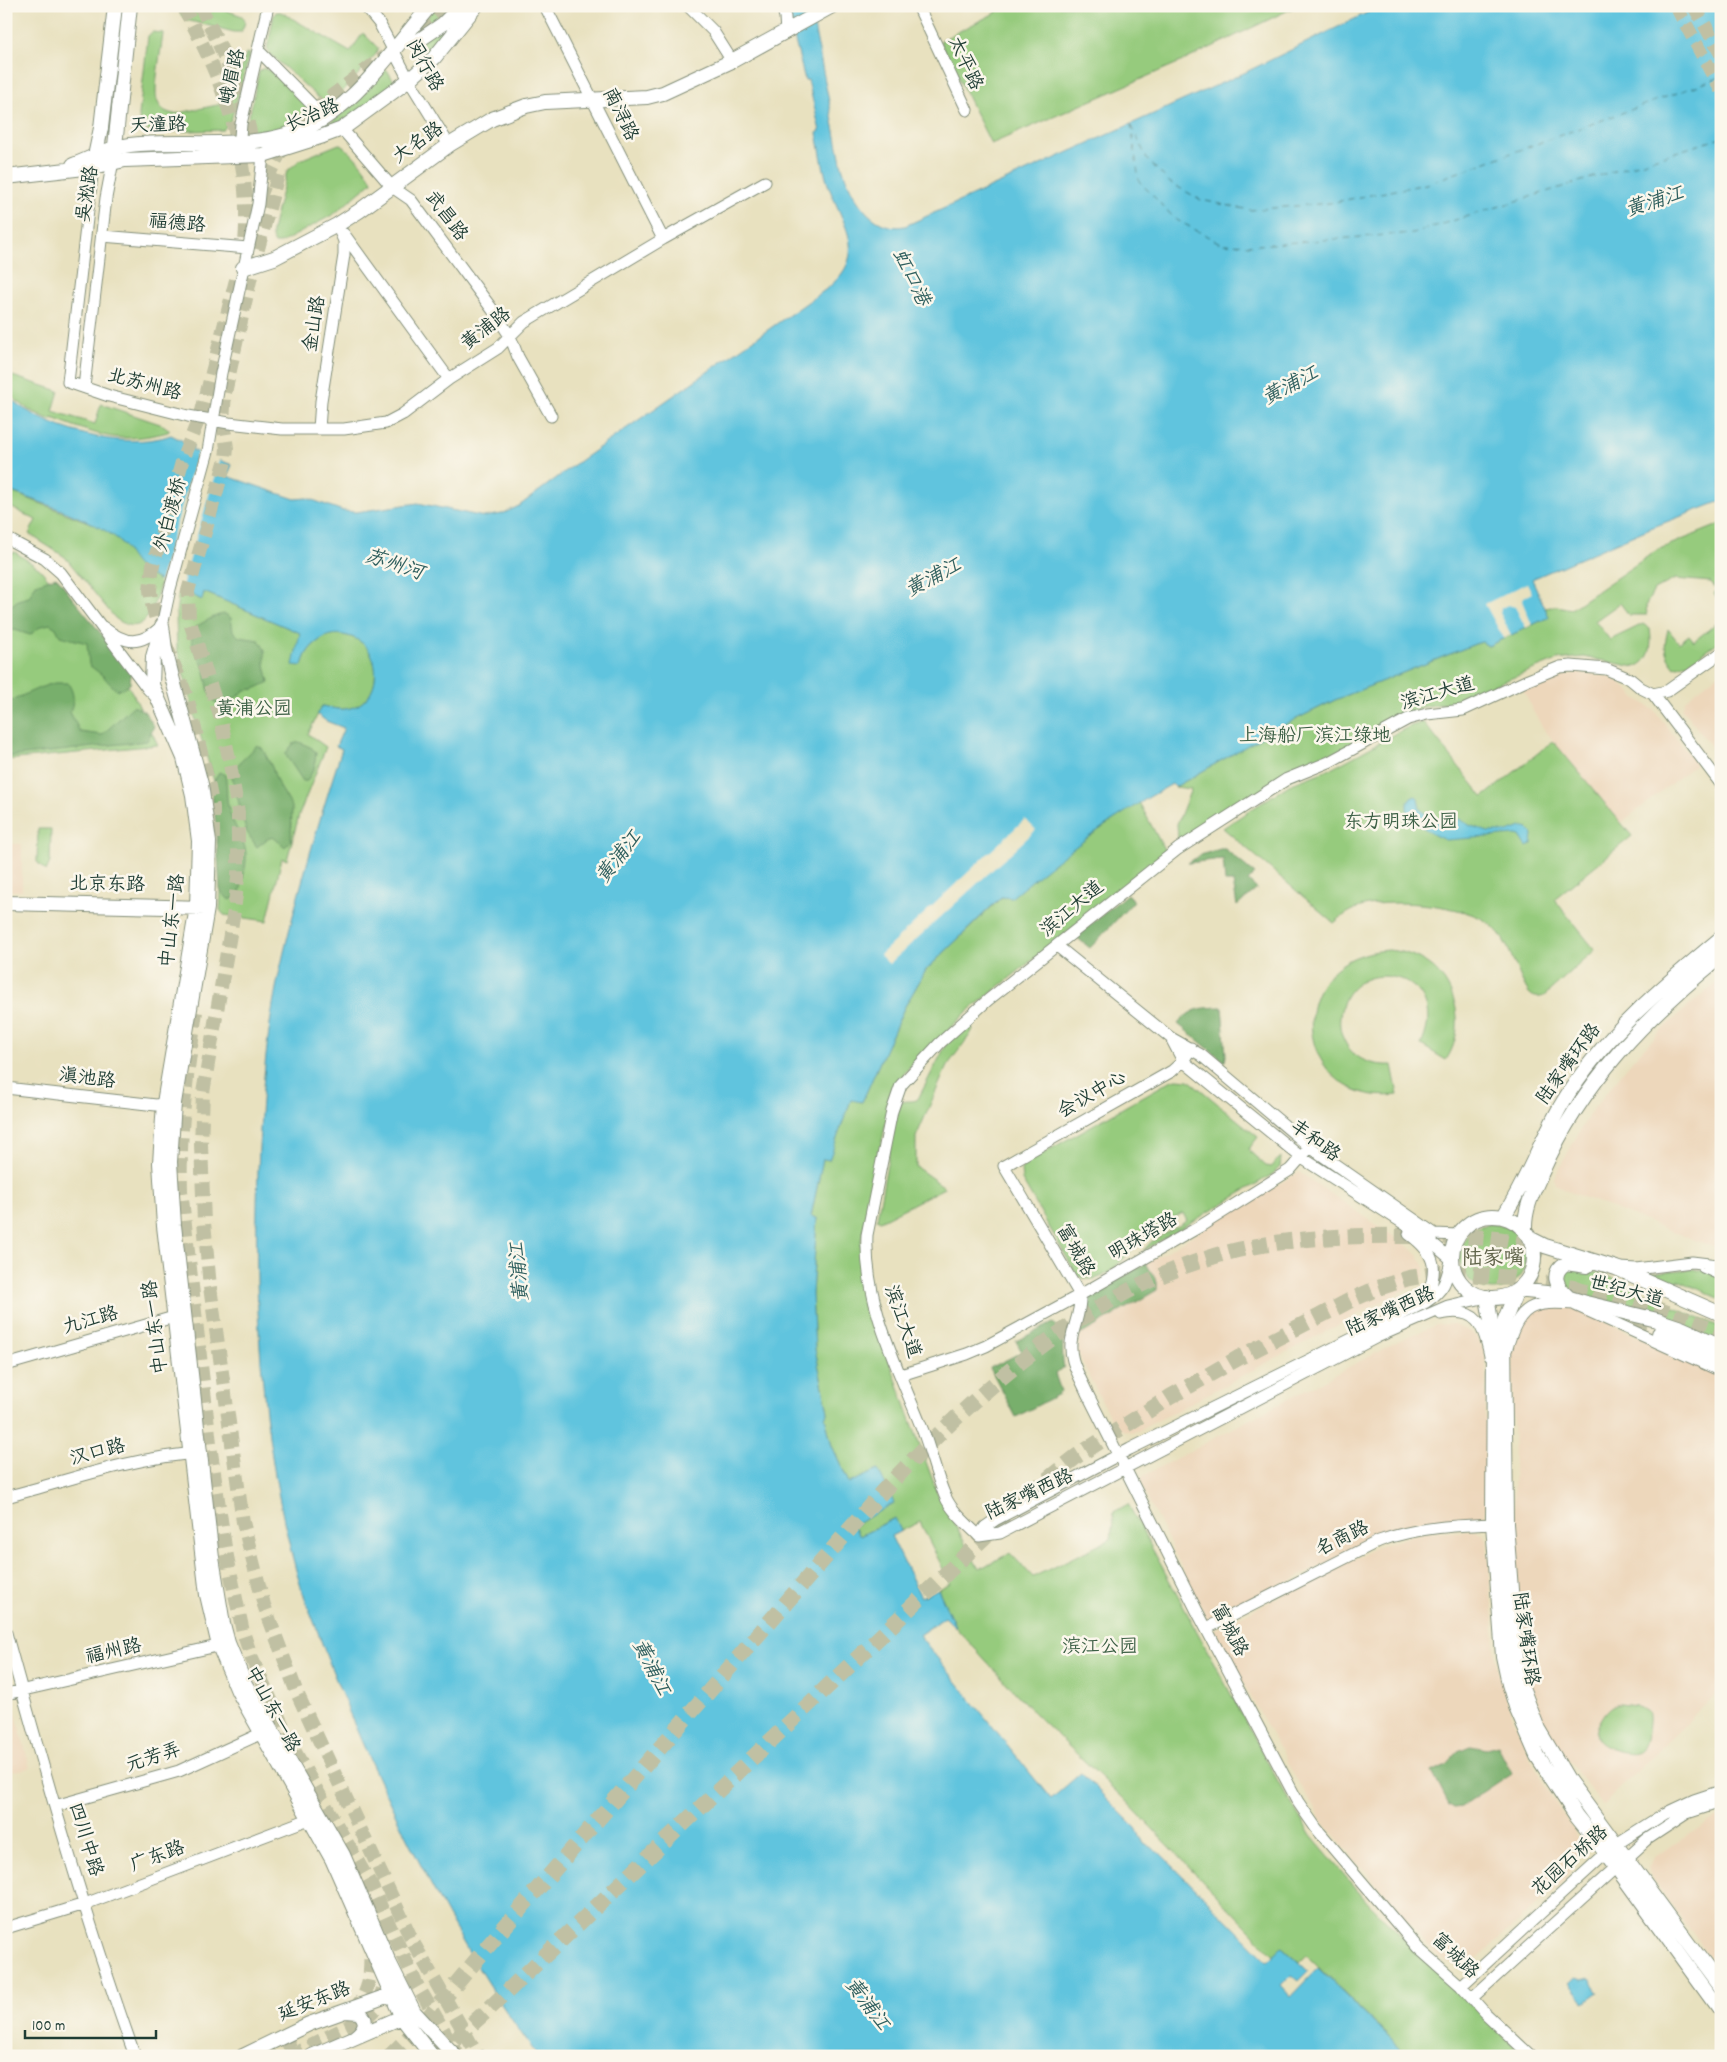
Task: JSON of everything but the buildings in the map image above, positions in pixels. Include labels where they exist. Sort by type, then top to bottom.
[{"type":"highway","points":[[1660,1334],[1721,1361]]},
{"type":"main road","name":"吴淞路","points":[[94,161],[101,128],[115,6]]},
{"type":"main road","name":"吴淞路","points":[[114,155],[130,6]]},
{"type":"main road","name":"长治路","points":[[262,141],[296,132],[325,118],[362,88],[430,6]]},
{"type":"main road","points":[[418,41],[443,24],[462,6]]},
{"type":"main road","name":"长治路","points":[[263,155],[290,148],[342,129],[409,80],[434,58],[476,6]]},
{"type":"main road","name":"大名路","points":[[243,268],[274,258],[337,225],[449,145],[492,119],[526,106],[545,102],[646,97],[664,93],[732,61],[825,10]]},
{"type":"main road","name":"天潼路","points":[[238,150],[262,141]]},
{"type":"main road","points":[[262,141],[263,155]]},
{"type":"main road","name":"天潼路","points":[[6,177],[58,170],[83,161],[94,161],[114,155],[140,144],[238,150],[263,155]]},
{"type":"main road","name":"中山东一路","points":[[162,626],[165,649],[176,695],[195,758],[206,816],[210,861],[164,1103],[160,1162],[161,1191],[180,1315],[196,1453],[224,1644],[230,1674],[260,1734],[342,1855],[408,2015]]},
{"type":"main road","name":"中山东一路","points":[[162,626],[156,644],[152,685],[179,743],[193,795],[199,841],[202,908],[174,1103],[171,1139],[171,1190],[180,1315]]},
{"type":"main road","points":[[159,700],[158,691],[165,686],[176,695]]},
{"type":"main road","name":"北京东路","points":[[6,903],[202,908]]},
{"type":"main road","name":"陆家嘴环路","points":[[1503,1216],[1516,1197],[1545,1135],[1563,1102],[1599,1050],[1641,1007],[1721,938]]},
{"type":"main road","name":"陆家嘴环路","points":[[1527,1234],[1524,1219],[1528,1205],[1562,1129],[1579,1102],[1606,1066],[1642,1025],[1721,956]]},
{"type":"main road","points":[[1490,1215],[1503,1216],[1515,1222],[1527,1234],[1533,1249],[1534,1260],[1526,1282],[1517,1290],[1503,1296],[1487,1298],[1473,1293],[1462,1285],[1455,1274],[1451,1260],[1452,1246],[1457,1235],[1466,1225],[1477,1218],[1490,1215]]},
{"type":"main road","name":"世纪大道","points":[[1527,1234],[1545,1246],[1612,1266],[1721,1314]]},
{"type":"main road","points":[[1570,1300],[1556,1283],[1556,1274],[1562,1266],[1572,1263],[1597,1268],[1612,1266]]},
{"type":"main road","name":"陆家嘴环路","points":[[1500,1524],[1505,1318],[1517,1290]]},
{"type":"main road","name":"世纪大道","points":[[1517,1290],[1533,1290],[1657,1320],[1681,1328],[1721,1346]]},
{"type":"main road","name":"陆家嘴环路","points":[[1487,1298],[1494,1340],[1492,1365],[1500,1524],[1520,1682],[1538,1729],[1549,1750],[1611,1848],[1616,1867],[1721,2012]]},
{"type":"main road","name":"中山东一路","points":[[224,1644],[315,1817]]},
{"type":"main road","name":"陆家嘴环路","points":[[1611,1848],[1626,1857],[1721,1987]]},
{"type":"main road","name":"延安东路","points":[[243,2056],[309,2024],[397,1992]]},
{"type":"main road","points":[[343,2012],[355,2011],[362,2014],[364,2018],[365,2025],[363,2029],[354,2038]]},
{"type":"main road","points":[[312,2056],[408,2015]]},
{"type":"main road","points":[[408,2015],[432,2056]]},
{"type":"main road","points":[[408,2015],[455,2056]]},
{"type":"street","name":"峨眉路","points":[[238,150],[268,6]]},
{"type":"street","name":"闵行路","points":[[365,6],[379,23],[409,80],[449,145]]},
{"type":"street","name":"南浔路","points":[[545,6],[663,239]]},
{"type":"street","points":[[688,6],[713,31],[732,61]]},
{"type":"street","points":[[782,6],[785,17],[793,28]]},
{"type":"street","name":"太平路","points":[[918,6],[966,110]]},
{"type":"street","points":[[258,50],[325,118]]},
{"type":"street","name":"武昌路","points":[[342,129],[392,187],[411,200],[510,336],[518,357],[551,416]]},
{"type":"street","name":"吴淞路","points":[[84,387],[102,236],[114,155]]},
{"type":"street","points":[[212,421],[258,204],[263,155]]},
{"type":"street","name":"吴淞路","points":[[68,382],[94,161]]},
{"type":"street","name":"黄浦路","points":[[212,421],[282,429],[344,429],[393,420],[449,379],[498,348],[524,322],[663,239],[765,182]]},
{"type":"street","points":[[337,225],[449,379]]},
{"type":"street","name":"金山路","points":[[320,429],[320,408],[344,254],[344,241],[337,225]]},
{"type":"street","name":"福德路","points":[[102,236],[248,248]]},
{"type":"street","name":"北苏州路","points":[[68,382],[109,396],[212,421]]},
{"type":"street","name":"外白渡桥","points":[[170,589],[208,451],[212,421]]},
{"type":"street","points":[[6,538],[45,559],[61,573],[148,689],[159,700]]},
{"type":"street","name":"中山东一路","points":[[162,626],[170,589]]},
{"type":"street","points":[[103,627],[120,639],[132,642],[147,638],[162,626]]},
{"type":"street","points":[[1721,653],[1667,691],[1653,694],[1721,784]]},
{"type":"street","name":"滨江大道","points":[[979,1536],[960,1517],[945,1497],[929,1446],[873,1304],[866,1252],[871,1211],[896,1094],[910,1074],[940,1043],[988,1000],[1127,888],[1178,849],[1287,779],[1329,762],[1408,719],[1427,714],[1463,710],[1528,680],[1560,668],[1571,666],[1606,669],[1630,679],[1641,688],[1653,694]]},
{"type":"street","name":"丰和路","points":[[1057,946],[1171,1038],[1192,1048],[1310,1147],[1435,1234],[1457,1235]]},
{"type":"street","name":"丰和路","points":[[1171,1038],[1182,1061],[1302,1158],[1425,1237],[1451,1260]]},
{"type":"street","name":"会议中心","points":[[1004,1166],[1172,1071],[1192,1048]]},
{"type":"street","name":"滇池路","points":[[6,1088],[156,1105],[164,1103]]},
{"type":"street","name":"明珠塔路","points":[[901,1375],[986,1346],[1080,1296],[1215,1217],[1290,1170],[1310,1147]]},
{"type":"street","name":"富城路","points":[[1004,1166],[1080,1296],[1081,1306],[1071,1338],[1071,1353],[1074,1366],[1124,1469],[1298,1802],[1316,1828],[1418,1948],[1461,1986],[1484,2012],[1531,2056]]},
{"type":"street","points":[[1383,1210],[1386,1218],[1411,1235],[1427,1249],[1433,1260],[1435,1269],[1426,1302]]},
{"type":"street","name":"陆家嘴西路","points":[[979,1536],[985,1527],[994,1520],[1118,1455],[1426,1302],[1439,1293],[1446,1281],[1451,1260]]},
{"type":"street","points":[[1612,1266],[1636,1269],[1692,1262],[1719,1270]]},
{"type":"street","name":"陆家嘴西路","points":[[979,1536],[1000,1533],[1368,1342],[1448,1306],[1487,1298]]},
{"type":"street","points":[[1504,1357],[1511,1332],[1524,1312],[1545,1302],[1570,1300],[1721,1371]]},
{"type":"street","points":[[1419,1319],[1445,1313],[1459,1313],[1470,1316],[1479,1322],[1483,1328],[1492,1365]]},
{"type":"street","name":"九江路","points":[[6,1365],[180,1315]]},
{"type":"street","name":"汉口路","points":[[6,1497],[123,1465],[163,1456],[196,1453]]},
{"type":"street","name":"名商路","points":[[1206,1628],[1379,1541],[1422,1529],[1500,1524]]},
{"type":"street","name":"四川中路","points":[[6,1633],[55,1806],[108,1981],[135,2056]]},
{"type":"street","name":"福州路","points":[[6,1694],[224,1644]]},
{"type":"street","name":"元芳弄","points":[[55,1806],[179,1771],[260,1734]]},
{"type":"street","name":"花园石桥路","points":[[1461,1986],[1611,1848],[1664,1814],[1694,1800],[1721,1791]]},
{"type":"street","name":"花园石桥路","points":[[1472,1998],[1646,1840],[1687,1813],[1721,1802]]},
{"type":"street","name":"广东路","points":[[6,1928],[85,1904],[315,1817]]},
{"type":"shaded area","points":[[1721,672],[1721,759],[1682,709],[1685,700]]},
{"type":"shaded area","points":[[1578,673],[1606,676],[1617,680],[1636,698],[1654,710],[1696,764],[1621,823],[1543,728],[1523,689],[1552,678]]},
{"type":"shaded area","points":[[6,844],[22,844],[22,891],[6,891]]},
{"type":"shaded area","points":[[1721,979],[1721,1250],[1565,1190],[1555,1183],[1554,1178],[1589,1114],[1635,1057],[1668,1024]]},
{"type":"shaded area","points":[[1299,1172],[1415,1251],[1425,1267],[1425,1274],[1421,1281],[1138,1431],[1132,1432],[1119,1429],[1114,1425],[1078,1353],[1080,1332],[1090,1297]]},
{"type":"shaded area","points":[[1569,1306],[1721,1373],[1721,1695],[1714,1696],[1603,1805],[1556,1745],[1540,1715],[1524,1659],[1518,1585],[1515,1530],[1512,1345],[1522,1319],[1533,1309]]},
{"type":"shaded area","points":[[1451,1324],[1469,1331],[1476,1337],[1482,1346],[1486,1358],[1485,1515],[1478,1518],[1422,1522],[1397,1529],[1208,1621],[1142,1487],[1141,1480],[1143,1476],[1402,1339],[1437,1325]]},
{"type":"shaded area","points":[[1477,1531],[1484,1534],[1487,1540],[1496,1659],[1508,1705],[1530,1758],[1574,1831],[1579,1844],[1578,1858],[1573,1869],[1565,1879],[1478,1958],[1467,1964],[1456,1965],[1445,1961],[1435,1954],[1324,1823],[1303,1791],[1214,1630],[1381,1545],[1423,1533]]},
{"type":"shaded area","points":[[6,1701],[14,1706],[30,1768],[6,1773]]},
{"type":"shaded area","points":[[1721,1815],[1721,1972],[1652,1878],[1649,1866],[1655,1856]]},
{"type":"green space","points":[[181,6],[214,6],[242,16],[245,22],[244,26],[241,32],[234,32],[186,20],[181,15]]},
{"type":"green space","points":[[436,6],[455,6],[453,21],[460,20],[423,62],[420,62],[409,41]]},
{"type":"green space","points":[[995,6],[1297,6],[1185,60],[991,144],[940,41],[997,12]]},
{"type":"green space","points":[[276,12],[281,12],[350,52],[363,33],[378,48],[376,54],[338,97],[330,101],[321,100],[269,53],[267,49]]},
{"type":"green space","points":[[152,32],[163,33],[157,77],[157,100],[163,110],[174,114],[227,103],[232,99],[246,53],[250,54],[231,120],[223,130],[154,132],[142,126],[139,115],[148,36]]},
{"type":"green space","points":[[263,68],[272,72],[310,108],[313,115],[309,121],[252,133],[247,126],[259,72]]},
{"type":"green space","points":[[384,70],[387,70],[394,81],[393,85],[349,120],[324,129],[373,85]]},
{"type":"green space","points":[[339,144],[358,160],[372,182],[334,214],[281,243],[275,243],[272,238],[272,230],[287,171],[300,160]]},
{"type":"green space","points":[[6,374],[59,391],[53,411],[95,424],[101,404],[163,425],[170,430],[150,436],[121,438],[96,433],[52,418],[51,420],[29,410],[7,393]]},
{"type":"green space","points":[[9,491],[98,526],[116,537],[139,567],[161,581],[152,609],[142,623],[135,626],[115,618],[65,557],[29,534],[36,520],[6,505]]},
{"type":"green space","name":"上海船厂滨江绿地","points":[[1721,524],[1721,603],[1714,594],[1717,590],[1711,582],[1675,579],[1654,590],[1646,605],[1647,615],[1629,615],[1620,603],[1595,621],[1610,640],[1643,624],[1650,629],[1650,651],[1645,661],[1641,664],[1635,667],[1584,657],[1557,660],[1449,703],[1421,707],[1183,840],[1178,840],[1177,824],[1191,789],[1175,787],[1276,729],[1335,700],[1475,644],[1482,642],[1488,646],[1549,617],[1545,608],[1557,606],[1571,609],[1657,550]]},
{"type":"green space","points":[[15,552],[40,569],[102,643],[133,694],[158,745],[6,760],[6,555]]},
{"type":"green space","points":[[56,577],[131,673],[130,684],[116,690],[89,665],[87,643],[60,636],[56,628],[50,624],[41,626],[30,635],[15,630],[6,631],[6,610],[18,600],[29,597],[36,584]]},
{"type":"green space","name":"黄浦公园","points":[[179,589],[202,600],[204,592],[300,633],[302,666],[307,653],[316,643],[334,634],[357,640],[368,649],[374,660],[376,673],[374,685],[368,697],[358,705],[345,709],[322,706],[308,734],[326,747],[299,815],[287,860],[282,858],[267,921],[224,915],[220,910],[222,867],[216,788],[177,649],[176,614]]},
{"type":"green space","points":[[225,614],[231,618],[233,631],[239,637],[259,640],[265,650],[265,665],[269,682],[254,689],[245,690],[237,697],[217,704],[209,691],[204,668],[192,643],[192,637],[197,627],[204,622]]},
{"type":"green space","points":[[1721,620],[1721,640],[1690,662],[1675,667],[1666,653],[1668,629],[1679,643],[1689,635],[1694,641]]},
{"type":"green space","points":[[55,683],[68,683],[73,698],[70,712],[80,732],[102,735],[133,706],[144,711],[154,726],[147,741],[6,757],[6,703]]},
{"type":"green space","name":"东方明珠公园","points":[[1423,722],[1483,797],[1553,741],[1632,836],[1554,899],[1595,950],[1544,996],[1536,997],[1529,993],[1503,939],[1490,924],[1479,917],[1447,908],[1410,903],[1392,903],[1360,907],[1334,923],[1223,828],[1289,785],[1333,768],[1408,727]]},
{"type":"green space","points":[[299,742],[312,748],[316,753],[314,769],[307,781],[303,781],[285,754],[293,744]]},
{"type":"green space","points":[[257,745],[262,748],[277,782],[292,807],[291,841],[285,847],[273,837],[257,847],[246,831],[231,772]]},
{"type":"green space","points":[[219,772],[225,775],[228,808],[246,853],[246,864],[240,896],[229,900],[220,890],[216,825],[211,787]]},
{"type":"green space","name":"滨江公园","points":[[1139,802],[1166,853],[966,1013],[913,1063],[897,1082],[892,1093],[861,1241],[866,1291],[870,1308],[937,1492],[979,1569],[1010,1553],[1033,1577],[1111,1539],[1114,1512],[1128,1504],[1280,1785],[1311,1836],[1368,1903],[1524,2056],[1409,2056],[1307,1956],[1300,1963],[1282,1947],[1274,1955],[1123,1798],[1035,1714],[956,1628],[938,1589],[950,1583],[920,1522],[901,1531],[894,1518],[860,1536],[853,1526],[849,1483],[832,1446],[825,1417],[828,1412],[815,1349],[812,1294],[817,1218],[811,1217],[823,1158],[829,1159],[851,1099],[862,1102],[904,1008],[926,970],[1002,897],[1011,897],[1063,855]]},
{"type":"green space","points":[[38,829],[51,829],[50,862],[46,871],[37,862]]},
{"type":"green space","points":[[1225,849],[1255,874],[1248,881],[1257,889],[1237,906],[1233,882],[1225,882],[1223,859],[1188,863],[1200,855]]},
{"type":"green space","points":[[1127,894],[1134,901],[1090,948],[1076,937]]},
{"type":"green space","points":[[1388,950],[1410,955],[1431,966],[1449,989],[1457,1017],[1457,1032],[1446,1060],[1421,1045],[1428,1021],[1425,1001],[1414,987],[1399,979],[1382,976],[1365,980],[1351,990],[1342,1007],[1340,1017],[1340,1026],[1344,1039],[1350,1050],[1360,1058],[1372,1063],[1392,1065],[1398,1095],[1363,1093],[1337,1079],[1319,1057],[1312,1030],[1314,1002],[1327,977],[1352,959]]},
{"type":"green space","points":[[1222,1007],[1225,1062],[1178,1024],[1193,1011]]},
{"type":"green space","points":[[969,1024],[973,1029],[947,1066],[916,1137],[916,1167],[944,1188],[880,1221],[877,1219],[896,1115],[901,1103],[918,1099],[947,1043]]},
{"type":"green space","points":[[1172,1080],[1189,1080],[1258,1137],[1248,1150],[1266,1166],[1270,1167],[1281,1157],[1280,1167],[1273,1174],[1143,1251],[1151,1242],[1187,1221],[1183,1213],[1156,1226],[1141,1239],[1117,1266],[1098,1278],[1088,1279],[1077,1275],[1022,1180],[1021,1170],[1024,1164]]},
{"type":"green space","points":[[1493,1224],[1505,1227],[1516,1234],[1523,1245],[1526,1257],[1523,1269],[1516,1280],[1505,1287],[1493,1290],[1481,1287],[1470,1280],[1463,1269],[1460,1257],[1463,1245],[1470,1234],[1481,1227]]},
{"type":"green space","points":[[1146,1263],[1157,1282],[1157,1290],[1080,1335],[1088,1302],[1092,1296]]},
{"type":"green space","points":[[1568,1267],[1602,1274],[1697,1318],[1721,1327],[1721,1342],[1569,1292],[1559,1275]]},
{"type":"green space","points":[[1693,1269],[1721,1274],[1721,1299],[1678,1280],[1675,1286],[1646,1273]]},
{"type":"green space","points":[[1053,1323],[1058,1327],[1063,1343],[1064,1367],[1055,1374],[1061,1391],[1059,1394],[1016,1417],[990,1368],[1022,1352],[1016,1341]]},
{"type":"green space","points":[[1620,1703],[1636,1705],[1647,1712],[1646,1740],[1638,1752],[1629,1753],[1610,1748],[1601,1743],[1596,1736],[1597,1726],[1604,1714],[1608,1709]]},
{"type":"green space","points":[[1471,1746],[1486,1749],[1498,1746],[1512,1773],[1461,1807],[1454,1808],[1449,1805],[1432,1772],[1446,1765],[1459,1751]]},
{"type":"water","points":[[786,6],[810,6],[842,167],[846,178],[864,210],[882,224],[893,227],[905,226],[1244,73],[1381,6],[1721,6],[1721,501],[1648,529],[1532,579],[1549,617],[1488,646],[1482,642],[1475,644],[1335,700],[1276,729],[1175,787],[1172,784],[1151,796],[1089,837],[1011,898],[1001,897],[926,970],[904,1008],[862,1102],[851,1100],[829,1160],[823,1159],[811,1216],[817,1218],[812,1294],[815,1349],[828,1412],[825,1417],[832,1446],[849,1483],[878,1470],[894,1503],[853,1526],[860,1536],[895,1518],[901,1531],[891,1536],[921,1597],[938,1589],[956,1628],[945,1617],[919,1635],[1051,1799],[1081,1773],[1136,1828],[1144,1844],[1160,1853],[1267,1961],[1282,1947],[1308,1971],[1298,1981],[1292,1976],[1282,1986],[1291,1996],[1318,1968],[1409,2056],[538,2056],[476,1964],[438,1898],[404,1832],[350,1714],[299,1581],[284,1522],[274,1469],[261,1363],[258,1309],[257,1202],[263,1086],[270,1024],[284,953],[306,866],[342,749],[336,746],[344,728],[326,721],[317,714],[322,706],[345,709],[358,705],[368,697],[374,685],[376,673],[374,660],[368,649],[357,640],[334,634],[325,637],[313,646],[307,653],[302,666],[293,665],[300,633],[204,592],[202,600],[168,585],[144,571],[118,540],[104,530],[62,510],[6,490],[6,395],[21,407],[40,418],[84,434],[130,441],[152,440],[171,435],[193,446],[192,450],[232,465],[227,476],[295,499],[307,498],[343,511],[356,512],[418,503],[484,517],[502,514],[519,506],[574,465],[825,290],[840,276],[848,263],[849,237],[826,178],[817,133],[820,131],[808,80],[805,80]]},
{"type":"water","points":[[1416,796],[1420,809],[1432,821],[1447,824],[1462,819],[1469,825],[1488,832],[1508,832],[1521,827],[1527,828],[1533,834],[1532,844],[1527,847],[1520,836],[1516,835],[1445,840],[1421,826],[1407,811],[1407,804],[1411,798]]},
{"type":"water","points":[[1576,1979],[1582,1981],[1590,1979],[1599,1992],[1585,2002],[1570,1983]]},
{"type":"pier","points":[[198,450],[220,458],[180,593],[159,583]]},
{"type":"pier","points":[[1527,583],[1532,593],[1524,597],[1522,601],[1532,625],[1526,628],[1515,607],[1508,605],[1501,608],[1500,613],[1511,635],[1504,639],[1485,604]]},
{"type":"pier","points":[[1025,819],[1036,830],[889,964],[880,955]]},
{"type":"ferry route","points":[[1132,126],[1147,159],[1169,182],[1201,200],[1250,210],[1330,203],[1426,184],[1721,77]]},
{"type":"ferry route","points":[[1131,124],[1139,181],[1175,219],[1222,244],[1258,245],[1413,233],[1721,138]]},
{"type":"tunnel","points":[[183,6],[211,63],[232,120],[244,180],[246,211],[245,243]]},
{"type":"tunnel","points":[[200,6],[233,77],[254,151]]},
{"type":"tunnel","points":[[403,43],[435,18],[445,6]]},
{"type":"tunnel","points":[[1676,6],[1721,90]]},
{"type":"tunnel","points":[[1694,6],[1721,54]]},
{"type":"tunnel","points":[[259,199],[269,174],[287,141],[303,120],[313,110],[385,56]]},
{"type":"tunnel","points":[[278,175],[253,267],[225,393],[223,421],[227,448],[226,459],[188,591],[189,619],[219,712],[238,812],[238,878],[234,911],[203,1093],[201,1144],[204,1222],[210,1287],[243,1522],[264,1605],[297,1693],[414,1944],[478,2056]]},
{"type":"tunnel","points":[[213,839],[213,807],[187,697],[157,623],[150,590],[153,565],[184,455],[202,411],[236,280]]},
{"type":"tunnel","points":[[196,1012],[182,1123],[181,1190],[211,1452],[225,1547],[243,1632],[252,1659],[295,1752],[371,1885],[416,1983],[457,2053]]},
{"type":"tunnel","points":[[390,2056],[421,2026],[488,1946],[883,1491],[955,1419],[993,1385],[1033,1352],[1075,1322],[1119,1296],[1165,1274],[1212,1257],[1281,1242],[1353,1236],[1455,1236],[1510,1241],[1545,1250]]},
{"type":"tunnel","points":[[437,2056],[493,2005],[1034,1490],[1077,1456],[1170,1397],[1240,1357],[1353,1299],[1378,1288],[1409,1278],[1440,1273],[1511,1278],[1573,1288],[1593,1297],[1625,1318],[1660,1334]]},
{"type":"tunnel","points":[[1573,1288],[1654,1307],[1721,1331]]},
{"type":"tunnel","points":[[352,2010],[359,2004],[367,1988],[370,1971],[370,1944]]},
{"type":"tunnel","points":[[290,2056],[367,2017],[377,2007],[383,1989]]},
{"type":"tunnel","points":[[263,2056],[299,2035]]},
{"type":"district","name":"陆家嘴","points":[[1493,1260]]},
{"type":"water label","name":"黄浦江","points":[[1655,203]]},
{"type":"water label","name":"虹口港","points":[[910,278]]},
{"type":"water label","name":"黄浦江","points":[[1291,387]]},
{"type":"water label","name":"苏州河","points":[[394,566]]},
{"type":"water label","name":"黄浦江","points":[[934,579]]},
{"type":"water label","name":"黄浦江","points":[[620,858]]},
{"type":"water label","name":"黄浦江","points":[[521,1272]]},
{"type":"water label","name":"黄浦江","points":[[650,1668]]},
{"type":"water label","name":"黄浦江","points":[[866,2005]]}]
